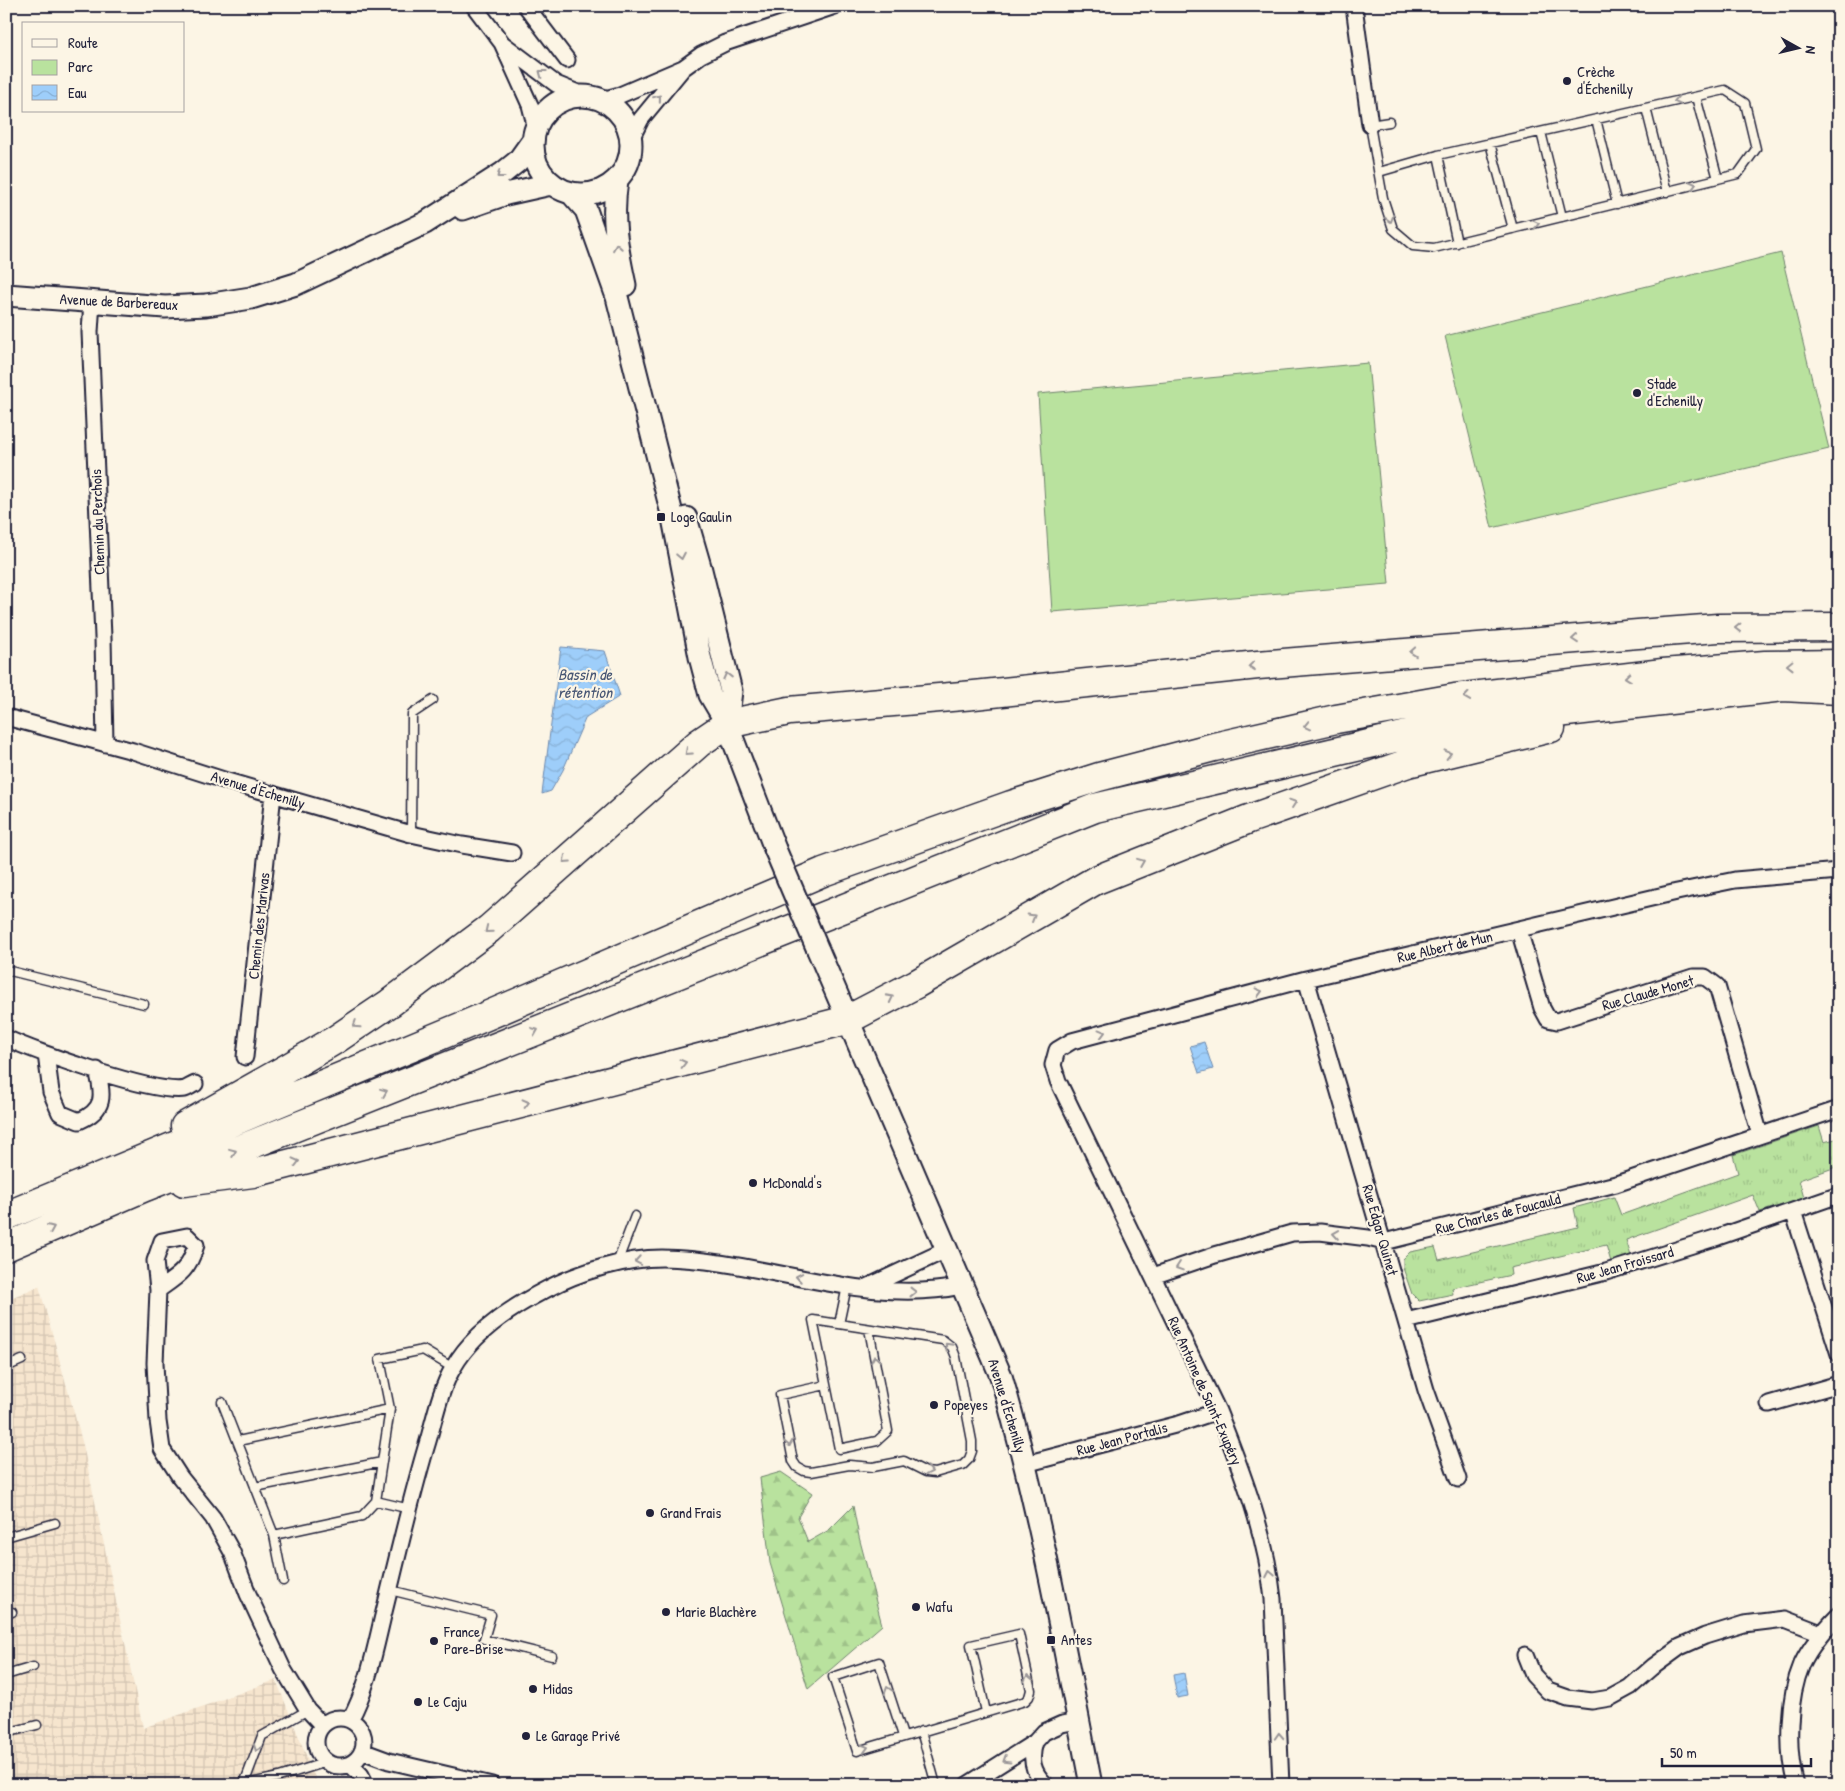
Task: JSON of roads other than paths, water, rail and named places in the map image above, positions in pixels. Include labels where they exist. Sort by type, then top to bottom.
[{"type":"highway","points":[[77,1187],[286,1069],[390,1003],[489,929],[699,743],[727,724],[789,711],[974,695],[1258,665],[1718,628],[1839,626]]},
{"type":"highway","points":[[6,1216],[824,872],[983,815],[1099,777],[1214,747],[1298,728],[1455,698],[1663,673],[1765,666],[1839,664]]},
{"type":"highway","points":[[6,1247],[145,1187],[1095,808],[1446,726],[1783,687],[1839,690]]},
{"type":"highway","points":[[145,1187],[254,1174],[847,1020],[916,984],[1096,880],[1249,819],[1408,763],[1664,701]]},
{"type":"street","points":[[474,6],[502,43],[530,105],[535,134],[534,152],[537,164],[543,175],[551,184],[571,194],[584,195],[608,188],[625,170],[630,159],[631,139],[626,122],[619,111],[593,98],[556,84],[502,43]]},
{"type":"street","points":[[526,6],[566,60]]},
{"type":"street","points":[[535,134],[542,117],[550,107],[561,101],[573,96],[593,98],[620,95],[683,68],[725,43],[747,34],[835,6]]},
{"type":"street","points":[[1354,6],[1370,125]]},
{"type":"street","points":[[631,139],[641,119],[683,68]]},
{"type":"street","name":"Avenue de Barbereaux","points":[[425,223],[518,162],[535,134]]},
{"type":"street","points":[[617,180],[614,199],[614,226],[618,253],[654,400],[678,493],[701,570],[731,691],[727,724]]},
{"type":"street","name":"Avenue de Barbereaux","points":[[6,295],[165,307],[206,305],[251,298],[296,284],[425,223],[506,194],[551,184]]},
{"type":"street","name":"Avenue d'Echenilly","points":[[571,194],[586,210],[617,297],[673,518],[702,666],[710,695],[727,724],[775,849],[1000,1376],[1025,1464],[1044,1547],[1091,1785]]},
{"type":"street","name":"Chemin du Perchois","points":[[92,301],[90,332],[103,637],[105,744]]},
{"type":"street","name":"Avenue d'Echenilly","points":[[6,717],[105,744],[411,834],[462,846],[512,853]]},
{"type":"street","name":"Chemin des Marivas","points":[[245,1057],[273,794]]},
{"type":"street","name":"Rue Albert de Mun","points":[[1057,1050],[1072,1041],[1306,980],[1735,880],[1839,871]]},
{"type":"street","name":"Rue Claude Monet","points":[[1519,930],[1542,1008],[1548,1019],[1557,1021],[1693,977],[1705,978],[1716,986],[1760,1135]]},
{"type":"street","name":"Rue Edgar Quinet","points":[[1306,980],[1426,1390],[1458,1479]]},
{"type":"street","points":[[6,1038],[46,1054],[130,1081],[161,1088],[184,1089],[195,1084]]},
{"type":"street","name":"Rue Antoine de Saint-Exupéry","points":[[1057,1050],[1052,1065],[1058,1081],[1218,1411],[1238,1461],[1254,1512],[1270,1576],[1273,1599],[1281,1785]]},
{"type":"street","points":[[46,1054],[51,1092],[60,1113],[78,1121],[92,1116],[100,1105],[102,1089],[97,1070]]},
{"type":"street","name":"Rue Charles de Foucauld","points":[[1153,1276],[1215,1255],[1292,1233],[1320,1232],[1384,1242],[1616,1184],[1839,1109]]},
{"type":"street","name":"Rue Jean Froissard","points":[[1406,1321],[1606,1272],[1718,1237],[1839,1195]]},
{"type":"street","points":[[1793,1211],[1839,1354]]},
{"type":"street","points":[[865,1288],[946,1250]]},
{"type":"street","points":[[350,1720],[367,1681],[440,1399],[453,1368],[472,1342],[516,1305],[556,1284],[581,1274],[616,1264],[659,1258],[690,1259],[847,1286],[898,1292],[929,1292],[962,1286]]},
{"type":"street","points":[[158,1290],[156,1363],[158,1421],[162,1449],[180,1477],[213,1518],[232,1552],[248,1594],[283,1669],[308,1710],[322,1725]]},
{"type":"street","points":[[1769,1404],[1839,1384]]},
{"type":"street","name":"Rue Jean Portalis","points":[[1025,1464],[1179,1424],[1218,1411]]},
{"type":"street","points":[[1796,1785],[1789,1736],[1793,1695],[1802,1664],[1821,1633],[1839,1615]]},
{"type":"street","points":[[1525,1655],[1533,1675],[1548,1691],[1568,1698],[1592,1701],[1610,1698],[1630,1687],[1680,1647],[1705,1636],[1744,1624],[1784,1619],[1821,1633]]},
{"type":"street","points":[[337,1718],[350,1720],[356,1724],[363,1736],[362,1751],[350,1764],[342,1766],[327,1762],[316,1748],[316,1736],[322,1725],[329,1720],[337,1718]]},
{"type":"street","points":[[967,1785],[1035,1742],[1044,1732],[1062,1724],[1078,1720]]},
{"type":"street","points":[[1035,1742],[1031,1753],[1033,1766],[1043,1785]]},
{"type":"street","points":[[362,1751],[389,1761],[492,1785]]},
{"type":"street","points":[[350,1764],[361,1775],[366,1785]]},
{"type":"lane","points":[[1379,172],[1438,155],[1725,90],[1745,103],[1756,150],[1738,174],[1434,248],[1413,246],[1393,229],[1383,198],[1370,125],[1389,122]]},
{"type":"lane","points":[[1696,97],[1718,179]]},
{"type":"lane","points":[[1646,108],[1667,192]]},
{"type":"lane","points":[[1596,119],[1617,204]]},
{"type":"lane","points":[[1542,132],[1562,217]]},
{"type":"lane","points":[[1490,143],[1513,229]]},
{"type":"lane","points":[[1438,155],[1457,243]]},
{"type":"lane","points":[[411,834],[412,714],[433,700]]},
{"type":"lane","points":[[6,970],[144,1004]]},
{"type":"lane","points":[[616,1264],[635,1216]]},
{"type":"lane","points":[[839,1324],[847,1286]]},
{"type":"lane","points":[[826,1385],[780,1395],[793,1461],[804,1472],[849,1465],[873,1467],[904,1461],[926,1472],[934,1473],[957,1468],[969,1460],[972,1451],[972,1441],[956,1356],[952,1347],[943,1340],[813,1320],[839,1449],[877,1441],[888,1431],[869,1329]]},
{"type":"lane","points":[[274,1535],[362,1516],[376,1502],[390,1410],[380,1359],[423,1350],[453,1368]]},
{"type":"lane","points":[[6,1367],[22,1360]]},
{"type":"lane","points":[[222,1402],[274,1535],[283,1581]]},
{"type":"lane","points":[[238,1441],[390,1410]]},
{"type":"lane","points":[[255,1486],[382,1462]]},
{"type":"lane","points":[[376,1502],[410,1509]]},
{"type":"lane","points":[[6,1537],[55,1523]]},
{"type":"lane","points":[[390,1590],[491,1615],[484,1639],[552,1656]]},
{"type":"lane","points":[[903,1736],[879,1662],[833,1677],[857,1751],[986,1712],[1029,1697],[1031,1690],[1019,1634],[971,1645],[986,1712]]},
{"type":"lane","points":[[6,1675],[33,1667]]},
{"type":"lane","points":[[243,1785],[262,1736],[308,1710]]},
{"type":"lane","points":[[6,1733],[37,1725]]},
{"type":"lane","points":[[921,1731],[936,1785]]},
{"type":"lane","points":[[243,1785],[327,1762]]},
{"type":"water","name":"Bassin de rétention","points":[[561,647],[605,651],[620,696],[586,717],[563,770],[551,791],[542,794]]},
{"type":"water","points":[[1204,1042],[1213,1069],[1199,1073],[1190,1046]]},
{"type":"water","points":[[1184,1673],[1188,1696],[1177,1698],[1173,1675]]},
{"type":"place","name":"Crèche d'Échenilly","points":[[1567,81]]},
{"type":"place","name":"Stade d'Echenilly","points":[[1637,393]]},
{"type":"place","name":"Loge Gaulin","points":[[661,517]]},
{"type":"place","name":"McDonald's","points":[[753,1183]]},
{"type":"place","name":"Popeyes","points":[[934,1405]]},
{"type":"place","name":"Grand Frais","points":[[650,1513]]},
{"type":"place","name":"Wafu","points":[[916,1607]]},
{"type":"place","name":"Marie Blachère","points":[[666,1612]]},
{"type":"place","name":"Antes","points":[[1051,1640]]},
{"type":"place","name":"France Pare-Brise","points":[[434,1641]]},
{"type":"place","name":"Midas","points":[[533,1689]]},
{"type":"place","name":"Le Caju","points":[[418,1702]]},
{"type":"place","name":"Le Garage Privé","points":[[526,1736]]}]
